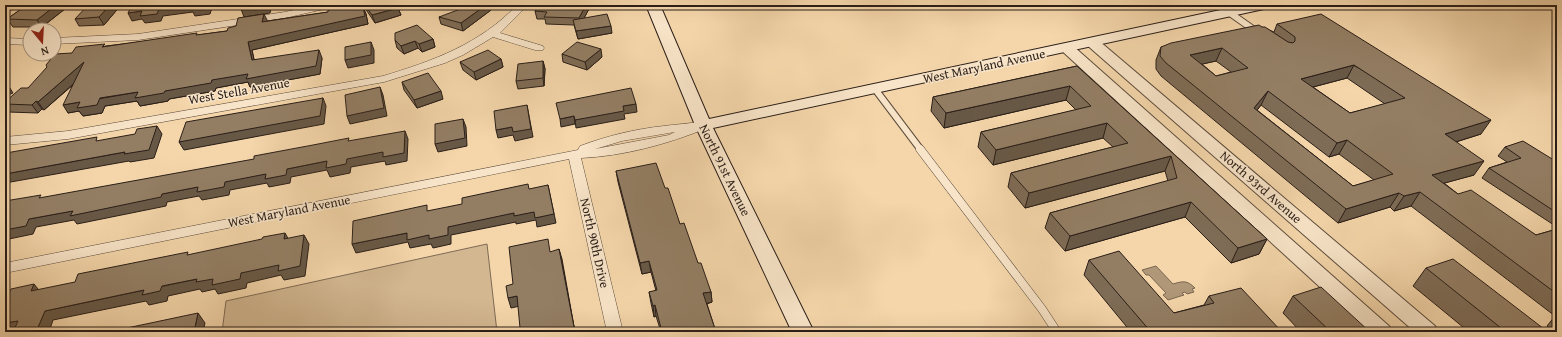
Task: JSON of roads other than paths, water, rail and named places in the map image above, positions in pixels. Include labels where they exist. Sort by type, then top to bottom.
[{"type":"main road","name":"North 91st Avenue","points":[[653,5],[703,125],[734,186],[803,332]]},
{"type":"main road","name":"West Maryland Avenue","points":[[703,125],[1264,5]]},
{"type":"street","points":[[5,11],[14,5]]},
{"type":"street","points":[[62,41],[138,37],[285,15],[329,5]]},
{"type":"street","points":[[493,34],[523,5]]},
{"type":"street","points":[[493,34],[539,48]]},
{"type":"street","name":"West Stella Avenue","points":[[5,141],[68,135],[361,84],[422,68],[472,47],[493,34]]},
{"type":"street","points":[[5,41],[22,42]]},
{"type":"street","name":"North 93rd Avenue","points":[[1094,42],[1428,332]]},
{"type":"street","name":"North 93rd Avenue","points":[[1067,48],[1382,332]]},
{"type":"street","name":"West Maryland Avenue","points":[[5,268],[574,154],[601,152],[672,138],[703,125]]},
{"type":"street","name":"North 90th Drive","points":[[574,154],[615,332]]},
{"type":"lane","points":[[1230,13],[1261,34]]},
{"type":"lane","points":[[875,89],[1042,309],[1057,332]]}]
